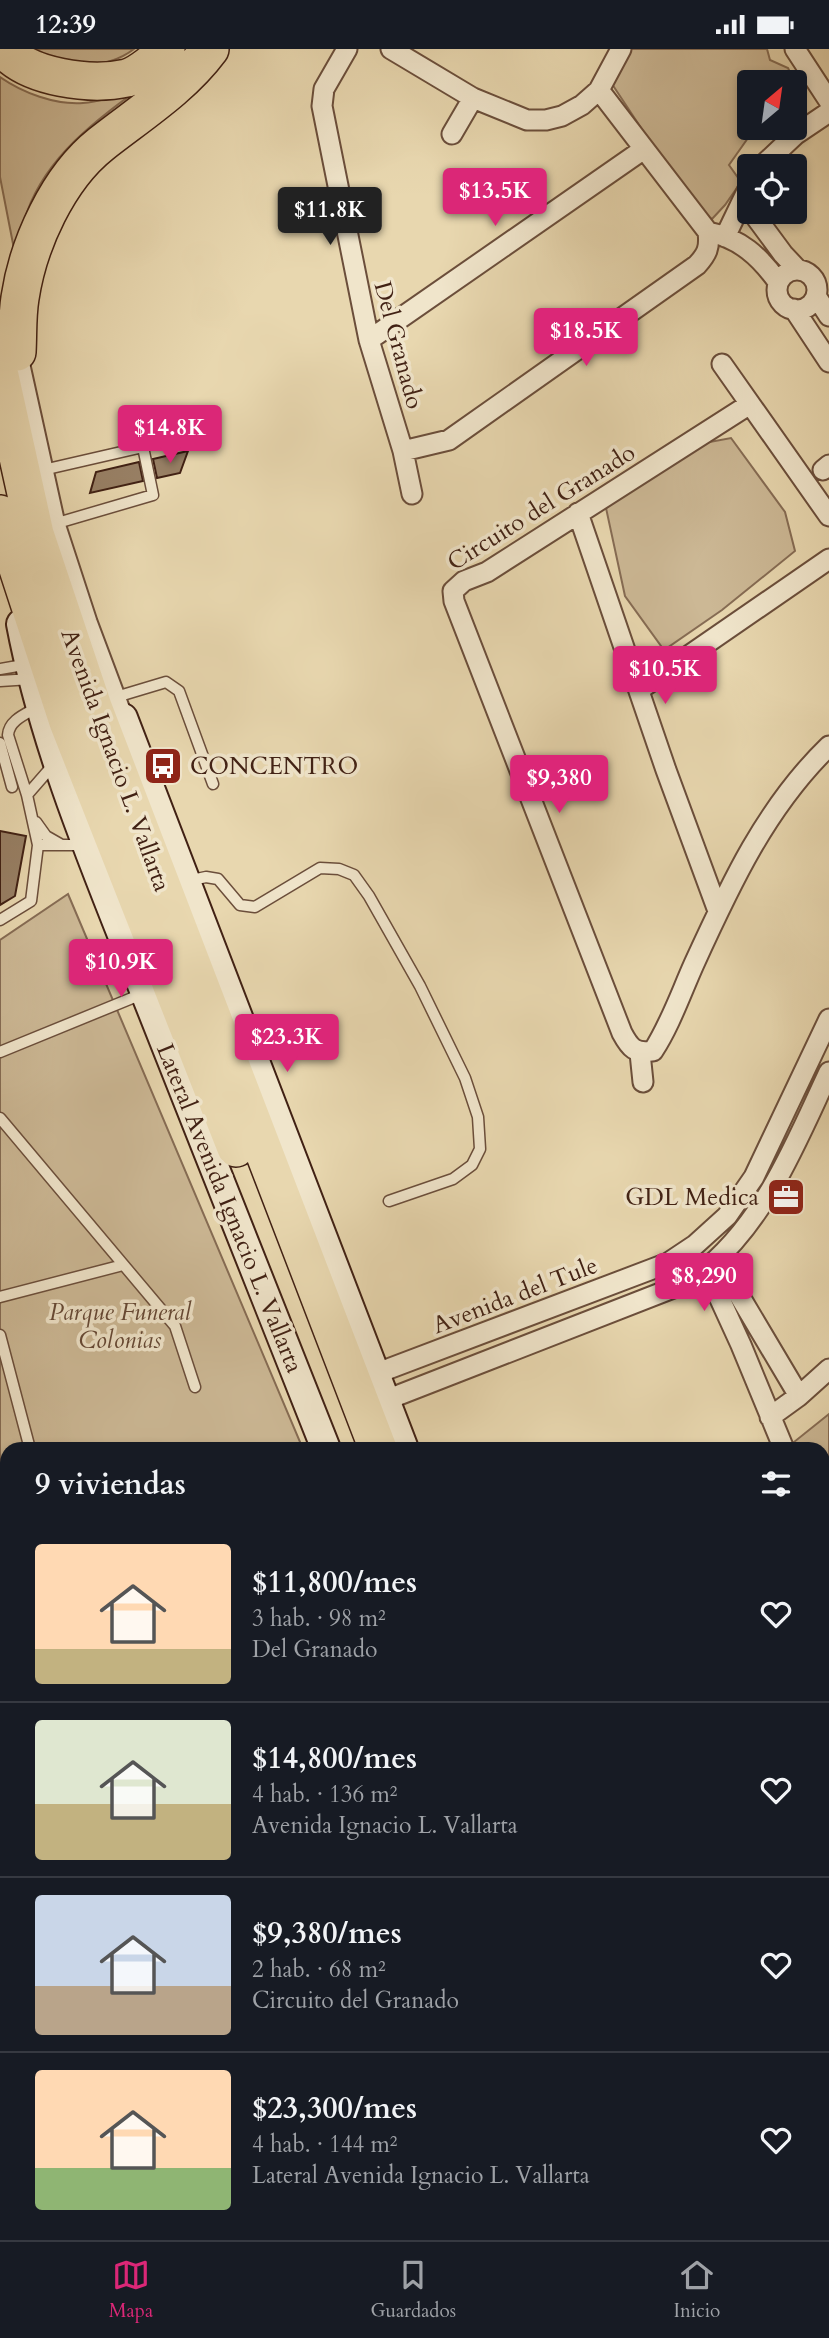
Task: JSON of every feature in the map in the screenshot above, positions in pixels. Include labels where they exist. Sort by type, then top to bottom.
[{"type":"highway","points":[[4,49],[12,58],[47,75],[91,81],[129,77],[166,49]]},
{"type":"highway","points":[[8,364],[20,297],[30,259],[48,210],[71,175],[98,146],[171,90],[199,64],[210,49]]},
{"type":"highway","points":[[0,263],[8,364]]},
{"type":"highway","name":"Avenida Ignacio L. Vallarta","points":[[8,364],[23,524],[68,722],[329,1442]]},
{"type":"highway","name":"Avenida Ignacio L. Vallarta","points":[[23,524],[375,1442]]},
{"type":"highway","points":[[119,708],[145,841]]},
{"type":"street","name":"Del Granado","points":[[347,49],[324,89],[322,106],[369,340],[403,451],[412,493]]},
{"type":"street","points":[[391,49],[474,98],[527,120],[546,120],[562,116],[582,106],[599,90],[621,49]]},
{"type":"street","points":[[795,49],[829,101]]},
{"type":"street","points":[[599,90],[644,149],[722,236],[756,256],[778,282]]},
{"type":"street","points":[[452,134],[474,98]]},
{"type":"street","points":[[775,154],[795,135],[829,112]]},
{"type":"street","points":[[369,340],[644,149]]},
{"type":"street","points":[[403,451],[450,440],[697,265],[707,254],[710,244],[722,236],[737,216]]},
{"type":"street","points":[[763,224],[783,254],[798,270],[811,276],[817,289],[816,296],[804,309],[783,305],[779,300],[777,288],[782,275],[798,270]]},
{"type":"street","points":[[816,296],[829,316]]},
{"type":"street","points":[[794,309],[829,362]]},
{"type":"street","name":"Avenida Ignacio L. Vallarta","points":[[8,364],[43,470],[23,524],[88,622],[119,708]]},
{"type":"street","points":[[722,364],[750,404],[819,472],[825,503]]},
{"type":"street","name":"Circuito del Granado","points":[[640,1053],[629,1045],[622,1033],[454,601],[453,591],[464,581],[487,572],[750,404]]},
{"type":"street","points":[[578,513],[718,912]]},
{"type":"street","name":"Lateral Avenida Ignacio L. Vallarta","points":[[23,524],[35,683],[57,760],[75,845],[145,992],[329,1442]]},
{"type":"street","points":[[639,690],[829,559]]},
{"type":"street","points":[[119,708],[401,1442]]},
{"type":"street","points":[[643,1082],[640,1053],[653,1051],[659,1042],[736,873],[767,821],[811,763],[829,746]]},
{"type":"street","name":"Avenida del Tule","points":[[381,1387],[667,1263],[695,1245],[727,1216],[754,1177],[823,1047],[828,1022]]},
{"type":"street","name":"Avenida del Tule","points":[[381,1387],[681,1285],[713,1269],[765,1200],[790,1155],[829,1072]]},
{"type":"street","points":[[695,1245],[713,1269],[733,1285],[799,1396]]},
{"type":"street","points":[[713,1269],[715,1286],[781,1442]]},
{"type":"street","points":[[735,1331],[755,1320]]},
{"type":"street","points":[[756,1381],[781,1365]]},
{"type":"street","points":[[770,1417],[829,1369]]},
{"type":"lane","points":[[23,524],[153,495],[143,447],[43,470]]},
{"type":"lane","points":[[0,669],[35,683]]},
{"type":"lane","points":[[0,681],[35,683]]},
{"type":"lane","points":[[119,708],[166,682],[173,685],[179,691],[213,784]]},
{"type":"lane","points":[[0,920],[31,901],[38,845],[27,795],[8,735],[9,727],[35,683]]},
{"type":"lane","points":[[0,743],[12,787]]},
{"type":"lane","points":[[27,795],[57,760]]},
{"type":"lane","points":[[32,815],[46,836],[75,845]]},
{"type":"lane","points":[[38,845],[75,845]]},
{"type":"lane","points":[[187,881],[213,877],[218,879],[240,905],[255,908],[320,868],[339,869],[354,875],[369,896],[426,997],[465,1078],[478,1117],[480,1149],[472,1165],[453,1179],[389,1201]]},
{"type":"lane","points":[[0,1052],[145,992]]},
{"type":"lane","points":[[2,1124],[175,1326],[195,1387]]},
{"type":"lane","points":[[0,1297],[123,1265]]},
{"type":"lane","points":[[0,1335],[28,1442]]},
{"type":"green space","points":[[34,49],[134,49],[111,61],[84,64],[58,60]]},
{"type":"green space","points":[[631,49],[767,49],[770,60],[789,70],[737,70],[737,140],[747,140],[729,165],[737,176],[737,188],[712,219],[696,211],[612,84]]},
{"type":"green space","points":[[0,77],[40,97],[72,103],[99,100],[147,83],[93,124],[48,172],[27,212],[15,254],[0,177]]},
{"type":"green space","points":[[731,438],[785,512],[795,551],[722,610],[664,650],[625,596],[606,508],[699,444]]},
{"type":"green space","name":"Parque Funeral Colonias","points":[[68,894],[300,1442],[0,1442],[0,940]]},
{"type":"green space","points":[[829,1414],[829,1442],[794,1442]]},
{"type":"building","points":[[188,451],[180,473],[157,478],[153,459]]},
{"type":"building","points":[[139,462],[143,481],[90,493],[96,472]]},
{"type":"building","points":[[0,831],[26,836],[15,896],[0,905]]},
{"type":"place","name":"CONCENTRO","points":[[163,766]]},
{"type":"place","name":"GDL Medica","points":[[786,1197]]}]
